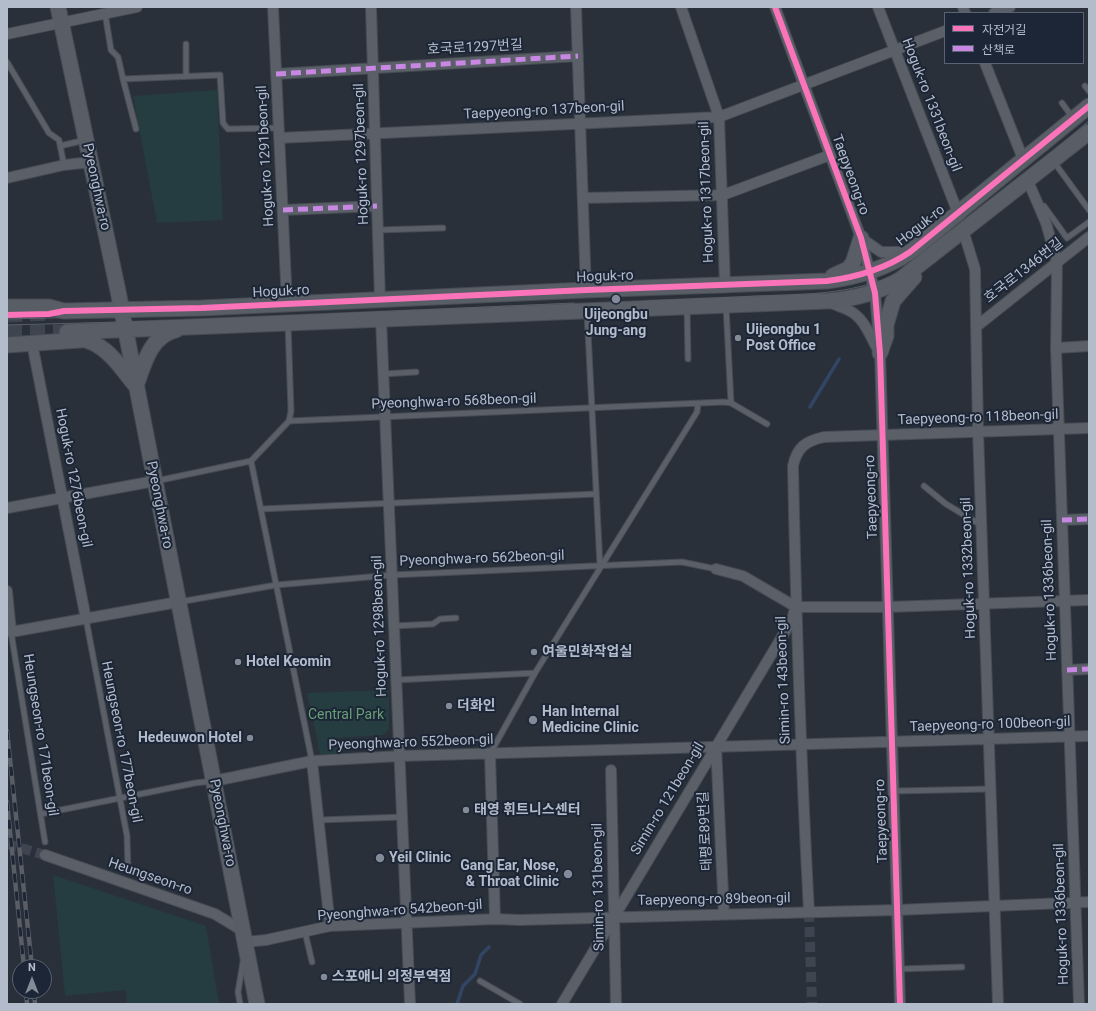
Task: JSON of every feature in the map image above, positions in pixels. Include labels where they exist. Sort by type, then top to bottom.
[{"type":"street","name":"Pyeonghwa-ro","points":[[58,7],[121,310],[258,1004]]},
{"type":"street","points":[[7,34],[137,7]]},
{"type":"street","name":"Hoguk-ro 1291beon-gil","points":[[274,7],[287,303]]},
{"type":"street","name":"Hoguk-ro 1297beon-gil","points":[[371,7],[380,300]]},
{"type":"street","points":[[576,7],[586,290]]},
{"type":"street","name":"Hoguk-ro 1317beon-gil","points":[[681,7],[719,117],[723,195],[725,285]]},
{"type":"street","name":"Taepyeong-ro","points":[[775,7],[861,238],[871,272],[875,293],[880,353],[900,1004]]},
{"type":"street","name":"Hoguk-ro 1331beon-gil","points":[[878,7],[958,213]]},
{"type":"street","points":[[996,11],[1010,7]]},
{"type":"street","name":"Taepyeong-ro 137beon-gil","points":[[279,133],[375,133],[719,117],[944,31]]},
{"type":"street","name":"호국로1297번길","points":[[276,74],[578,56]]},
{"type":"street","points":[[985,64],[1024,160]]},
{"type":"street","name":"Hoguk-ro","points":[[7,308],[49,307],[64,311],[121,310],[827,281],[871,272],[893,263],[910,252],[1089,106]]},
{"type":"street","points":[[51,342],[67,332],[726,305],[859,297],[875,293],[901,279],[1089,132]]},
{"type":"street","points":[[583,198],[723,195],[830,155]]},
{"type":"street","points":[[7,178],[64,165],[91,162]]},
{"type":"street","name":"Hoguk-ro 1336beon-gil","points":[[1028,180],[1040,207],[1054,247],[1057,262],[1056,348],[1079,1004]]},
{"type":"street","points":[[282,210],[377,206]]},
{"type":"street","name":"Hoguk-ro 1332beon-gil","points":[[963,230],[975,269],[978,431],[998,1004]]},
{"type":"street","name":"호국로1346번길","points":[[976,326],[1089,237]]},
{"type":"street","points":[[827,281],[835,274],[848,269],[853,263],[861,238],[881,252],[910,252]]},
{"type":"street","points":[[880,353],[886,336],[886,325],[889,309],[898,294],[912,281],[920,264]]},
{"type":"street","points":[[828,300],[836,307],[856,314],[865,325],[880,353]]},
{"type":"street","name":"Hoguk-ro 1298beon-gil","points":[[381,319],[410,1004]]},
{"type":"street","points":[[7,345],[81,340],[89,341],[105,351],[136,386],[148,354],[157,341],[165,334],[187,327]]},
{"type":"street","points":[[67,332],[81,340]]},
{"type":"street","name":"Hoguk-ro 1276beon-gil","points":[[32,343],[86,618]]},
{"type":"street","points":[[1056,348],[1089,346]]},
{"type":"street","name":"Taepyeong-ro 118beon-gil","points":[[799,448],[809,440],[824,437],[1089,428]]},
{"type":"street","name":"Simin-ro 143beon-gil","points":[[799,448],[793,466],[796,607],[800,744],[809,912]]},
{"type":"street","points":[[7,508],[155,481]]},
{"type":"street","points":[[1062,520],[1089,519]]},
{"type":"street","points":[[716,569],[743,576],[796,607],[888,607],[1089,600]]},
{"type":"street","points":[[7,591],[12,632],[178,602]]},
{"type":"street","name":"Simin-ro 121beon-gil","points":[[562,1004],[792,620],[796,607]]},
{"type":"street","points":[[1067,670],[1089,669]]},
{"type":"street","name":"Taepyeong-ro 100beon-gil","points":[[716,746],[1089,736]]},
{"type":"street","name":"Pyeonghwa-ro 552beon-gil","points":[[214,781],[312,762],[400,756],[716,746]]},
{"type":"street","name":"태평로89번길","points":[[716,746],[724,914]]},
{"type":"street","points":[[490,754],[494,919]]},
{"type":"street","points":[[312,762],[330,926]]},
{"type":"street","name":"Simin-ro 131beon-gil","points":[[611,770],[616,1004]]},
{"type":"street","name":"Heungseon-ro","points":[[45,855],[215,914],[245,940]]},
{"type":"street","name":"Taepyeong-ro 89beon-gil","points":[[532,919],[897,910],[1089,902]]},
{"type":"street","name":"Pyeonghwa-ro 542beon-gil","points":[[245,940],[266,940],[330,926],[494,919],[532,919]]},
{"type":"lane","points":[[105,14],[110,50],[118,57],[136,129]]},
{"type":"lane","points":[[186,44],[186,76]]},
{"type":"lane","points":[[7,62],[50,132],[59,140],[64,165]]},
{"type":"lane","points":[[123,79],[220,75],[222,123],[228,129],[279,133]]},
{"type":"lane","points":[[1085,86],[1089,91]]},
{"type":"lane","points":[[1062,103],[1073,119]]},
{"type":"lane","points":[[60,146],[86,139]]},
{"type":"lane","points":[[1053,160],[1089,210]]},
{"type":"lane","points":[[1040,207],[1044,206],[1067,238],[1089,222]]},
{"type":"lane","points":[[378,230],[443,228]]},
{"type":"lane","points":[[726,305],[731,403],[767,424]]},
{"type":"lane","points":[[687,306],[688,359]]},
{"type":"lane","points":[[587,310],[600,567]]},
{"type":"lane","points":[[155,481],[251,461],[289,421],[291,411],[288,323]]},
{"type":"lane","points":[[383,374],[416,372]]},
{"type":"lane","name":"Pyeonghwa-ro 568beon-gil","points":[[289,421],[731,403]]},
{"type":"lane","points":[[490,754],[535,673],[697,412],[698,404]]},
{"type":"lane","points":[[251,461],[312,762]]},
{"type":"lane","points":[[924,486],[946,504],[981,525]]},
{"type":"lane","points":[[261,509],[596,494]]},
{"type":"lane","name":"Pyeonghwa-ro 562beon-gil","points":[[178,602],[276,585],[392,575],[600,567],[682,562],[716,569]]},
{"type":"lane","name":"Heungseon-ro 177beon-gil","points":[[86,618],[127,836],[128,870]]},
{"type":"lane","points":[[394,626],[433,624],[440,619],[456,618]]},
{"type":"lane","name":"Heungseon-ro 171beon-gil","points":[[12,632],[45,842]]},
{"type":"lane","points":[[396,680],[535,673]]},
{"type":"lane","points":[[41,814],[214,781]]},
{"type":"lane","points":[[894,791],[990,789]]},
{"type":"lane","points":[[319,820],[402,817]]},
{"type":"lane","points":[[305,932],[312,962]]},
{"type":"lane","points":[[240,1004],[238,992],[245,940]]},
{"type":"lane","points":[[899,969],[962,967]]},
{"type":"lane","points":[[480,981],[520,1004]]},
{"type":"green space","points":[[217,90],[223,220],[157,223],[133,96]]},
{"type":"green space","name":"Central Park","points":[[389,690],[389,729],[383,735],[337,738],[338,754],[320,754],[307,693]]},
{"type":"green space","points":[[53,875],[206,926],[219,1004],[127,1004],[125,990],[65,996]]},
{"type":"waterway","points":[[810,407],[839,359]]},
{"type":"waterway","points":[[457,1004],[463,986],[475,974],[481,955],[489,947]]},
{"type":"tunnel","points":[[7,315],[53,313]]},
{"type":"tunnel","points":[[7,332],[67,332]]},
{"type":"tunnel","points":[[7,844],[45,855]]},
{"type":"tunnel","points":[[809,912],[812,1004]]},
{"type":"tram line","points":[[1051,145],[1076,123],[1087,116]]},
{"type":"tram line","points":[[646,301],[823,293],[862,286],[882,280],[922,261],[1089,121]]},
{"type":"tram line","points":[[785,290],[834,284],[866,278],[897,267],[912,259],[933,244],[965,217]]},
{"type":"tram line","points":[[645,293],[729,292]]},
{"type":"tram line","points":[[7,319],[137,316],[574,296]]},
{"type":"tram line","points":[[7,325],[197,320],[574,303]]},
{"type":"railway","points":[[7,731],[31,959]]},
{"type":"railway","points":[[7,802],[23,959]]},
{"type":"railway","points":[[27,999],[27,1004]]},
{"type":"railway","points":[[35,999],[35,1004]]},
{"type":"marked path","points":[[276,74],[578,56]]},
{"type":"marked path","points":[[283,210],[377,206]]},
{"type":"marked path","points":[[1062,520],[1089,519]]},
{"type":"marked path","points":[[1067,670],[1089,669]]},
{"type":"cycle path","points":[[775,7],[861,238],[875,293],[880,353],[900,1004]]},
{"type":"cycle path","points":[[7,315],[49,314],[64,311],[201,308],[586,290],[827,281],[850,277],[881,268],[910,252],[1089,106]]},
{"type":"place","name":"Uijeongbu Jung-ang","points":[[616,299]]},
{"type":"place","name":"Uijeongbu 1 Post Office","points":[[738,338]]},
{"type":"place","name":"여울민화작업실","points":[[534,652]]},
{"type":"place","name":"Hotel Keomin","points":[[238,662]]},
{"type":"place","name":"더화인","points":[[449,706]]},
{"type":"place","name":"Han Internal Medicine Clinic","points":[[533,720]]},
{"type":"place","name":"Hedeuwon Hotel","points":[[250,738]]},
{"type":"place","name":"태영 휘트니스센터","points":[[466,810]]},
{"type":"place","name":"Yeil Clinic","points":[[380,858]]},
{"type":"place","name":"Gang Ear, Nose, & Throat Clinic","points":[[568,874]]},
{"type":"place","name":"스포애니 의정부역점","points":[[324,977]]}]
